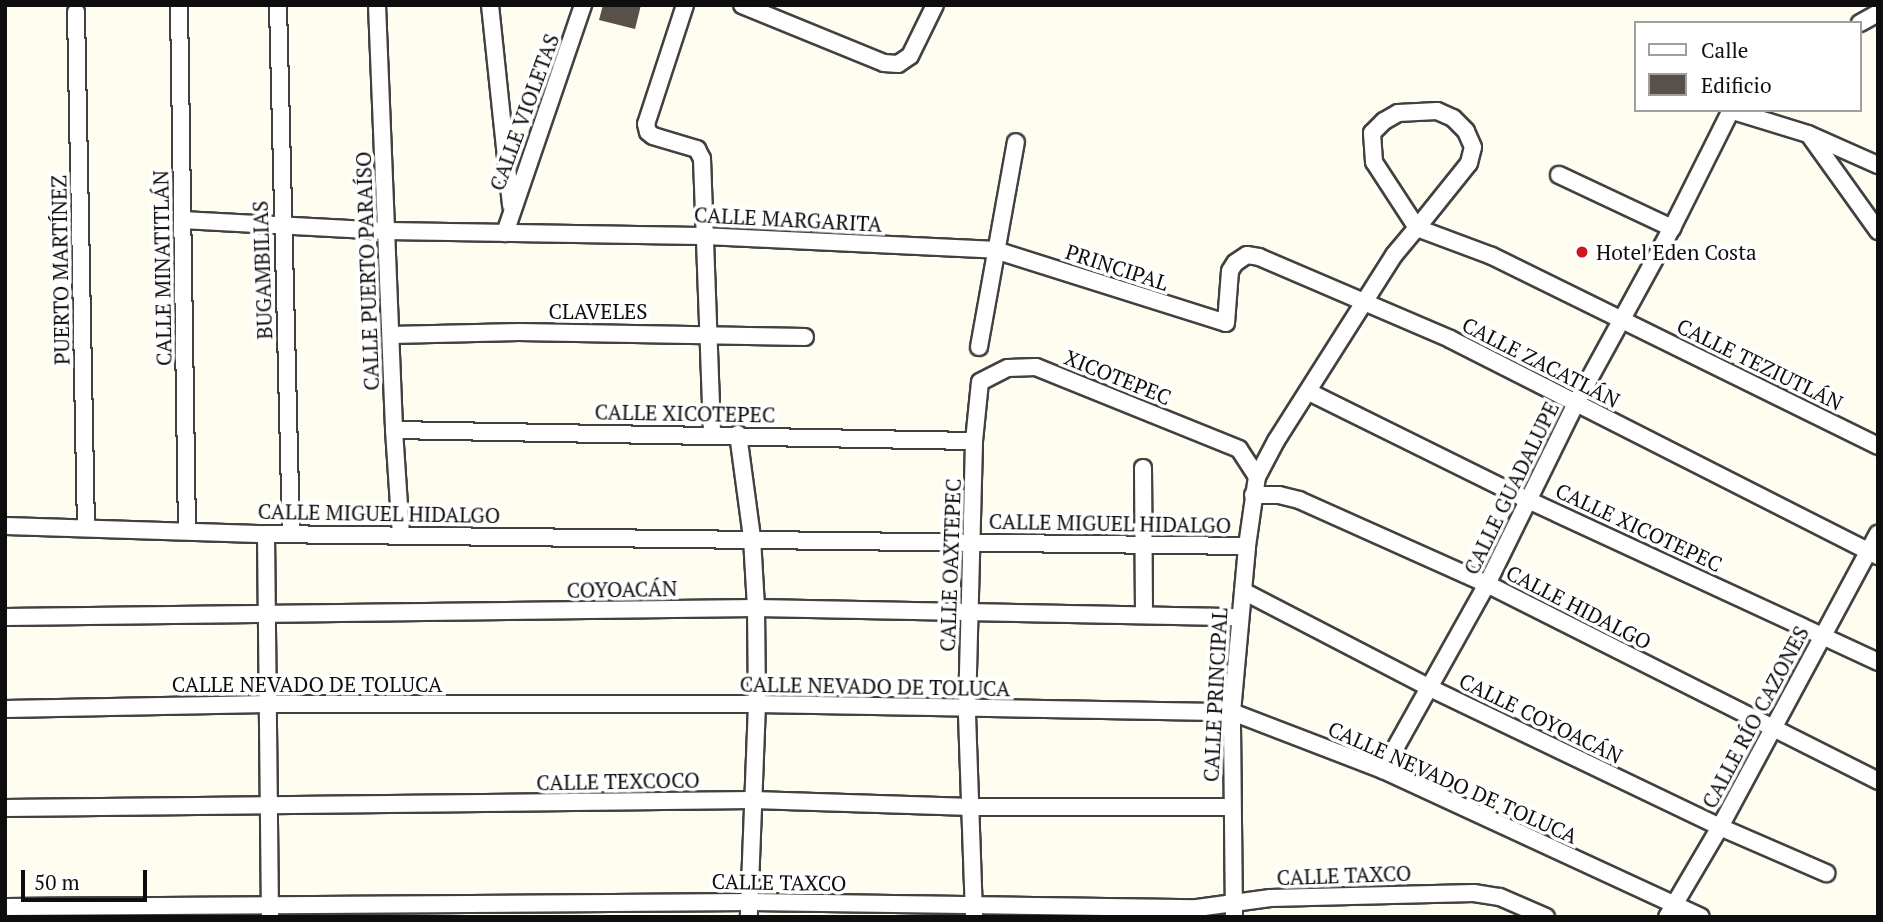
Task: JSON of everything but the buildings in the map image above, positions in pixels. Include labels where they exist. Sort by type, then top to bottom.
[{"type":"street","name":"CALLE MINATITLÁN","points":[[179,5],[187,531]]},
{"type":"street","name":"BUGAMBILIAS","points":[[278,5],[291,534]]},
{"type":"street","name":"CALLE PUERTO PARAÍSO","points":[[377,5],[394,430],[401,535]]},
{"type":"street","points":[[490,5],[512,211]]},
{"type":"street","name":"CALLE VIOLETAS","points":[[505,233],[583,5]]},
{"type":"street","points":[[685,5],[646,124],[648,132],[671,143],[698,149],[702,159],[712,435]]},
{"type":"street","points":[[742,5],[884,63],[898,64],[910,56],[934,5]]},
{"type":"street","name":"PUERTO MARTÍNEZ","points":[[76,12],[86,527]]},
{"type":"street","points":[[1862,22],[1878,13]]},
{"type":"street","name":"CALLE PRINCIPAL","points":[[1234,910],[1232,712],[1242,591],[1257,477],[1394,255],[1418,228],[1469,163],[1473,146],[1466,131],[1453,118],[1437,111],[1398,113],[1372,133],[1374,162],[1418,228]]},
{"type":"street","name":"CALLE GUADALUPE","points":[[1383,770],[1487,584],[1576,403],[1624,320],[1729,112]]},
{"type":"street","points":[[1736,112],[1808,134],[1878,165]]},
{"type":"street","points":[[1808,134],[1878,231]]},
{"type":"street","points":[[979,347],[1016,142]]},
{"type":"street","points":[[1559,175],[1672,228]]},
{"type":"street","name":"CALLE MARGARITA","points":[[182,219],[387,231],[703,236],[995,250]]},
{"type":"street","name":"CALLE TEZIUTLÁN","points":[[1418,228],[1492,256],[1878,446]]},
{"type":"street","name":"PRINCIPAL","points":[[995,250],[1226,323]]},
{"type":"street","name":"CALLE ZACATLÁN","points":[[1226,323],[1230,271],[1235,263],[1247,256],[1275,262],[1450,339],[1873,554]]},
{"type":"street","name":"CLAVELES","points":[[391,335],[707,333],[805,337]]},
{"type":"street","name":"XICOTEPEC","points":[[980,382],[1008,368],[1036,367],[1239,449],[1257,477]]},
{"type":"street","name":"CALLE OAXTEPEC","points":[[974,912],[967,710],[974,441],[980,382]]},
{"type":"street","name":"CALLE XICOTEPEC","points":[[1308,392],[1528,500],[1878,662]]},
{"type":"street","name":"CALLE XICOTEPEC","points":[[394,430],[738,434],[974,441]]},
{"type":"street","points":[[738,434],[752,538],[756,608],[757,704],[750,909]]},
{"type":"street","points":[[1143,468],[1144,615]]},
{"type":"street","name":"CALLE HIDALGO","points":[[1253,495],[1279,495],[1299,500],[1487,584],[1878,781]]},
{"type":"street","name":"CALLE MIGUEL HIDALGO","points":[[5,526],[266,534],[1247,546]]},
{"type":"street","points":[[266,534],[270,911]]},
{"type":"street","name":"CALLE RÍO CAZONES","points":[[1670,910],[1720,827],[1822,634],[1873,554],[1878,534]]},
{"type":"street","name":"CALLE COYOACÁN","points":[[1242,591],[1430,688],[1720,827],[1825,873]]},
{"type":"street","name":"COYOACÁN","points":[[5,618],[756,608],[1240,617]]},
{"type":"street","name":"CALLE NEVADO DE TOLUCA","points":[[5,709],[268,704],[757,704],[967,710],[1232,712],[1383,770],[1670,910],[1701,917]]},
{"type":"street","name":"CALLE TEXCOCO","points":[[5,808],[753,800],[972,807],[1231,807]]},
{"type":"street","name":"CALLE TAXCO","points":[[5,907],[270,911],[1234,910],[1270,898],[1474,893],[1500,897],[1546,917]]},
{"type":"place","name":"Hotel Eden Costa","points":[[1582,252]]}]
